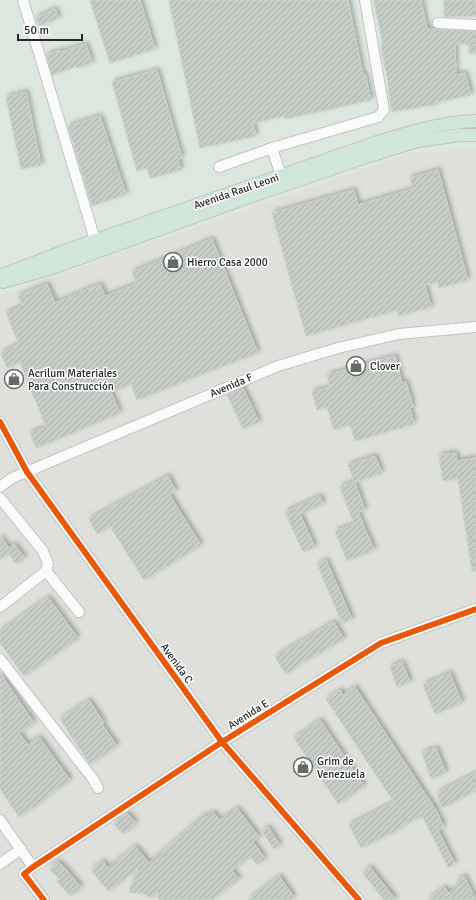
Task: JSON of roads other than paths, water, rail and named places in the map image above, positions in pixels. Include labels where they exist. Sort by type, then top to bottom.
[{"type":"main road","name":"Avenida Raul Leoni","points":[[0,276],[95,240],[377,142],[419,129],[476,121]]},
{"type":"main road","name":"Avenida Raul Leoni","points":[[0,283],[52,268],[254,195],[418,140],[459,135],[476,135]]},
{"type":"street","points":[[23,0],[95,240]]},
{"type":"street","points":[[219,167],[272,148],[378,117],[384,110],[365,0]]},
{"type":"street","points":[[438,23],[476,25]]},
{"type":"street","points":[[272,148],[281,176]]},
{"type":"street","name":"Avenida F","points":[[0,487],[12,478],[278,366],[338,348],[399,334],[476,327]]},
{"type":"street","name":"Avenida C","points":[[0,422],[27,472],[222,742],[359,900]]},
{"type":"street","points":[[0,498],[43,551],[48,564],[46,571],[0,607]]},
{"type":"street","points":[[46,571],[79,612]]},
{"type":"street","name":"Avenida E","points":[[44,900],[24,874],[33,867],[222,742],[381,644],[476,609]]},
{"type":"street","points":[[0,659],[93,779],[98,788]]},
{"type":"street","points":[[0,820],[33,867]]},
{"type":"street","points":[[0,864],[21,849]]},
{"type":"place","name":"Hierro Casa 2000","points":[[173,262]]},
{"type":"place","name":"Clover","points":[[356,366]]},
{"type":"place","name":"Acrilum Materiales Para Construcción","points":[[14,379]]},
{"type":"place","name":"Grim de Venezuela","points":[[303,767]]}]
